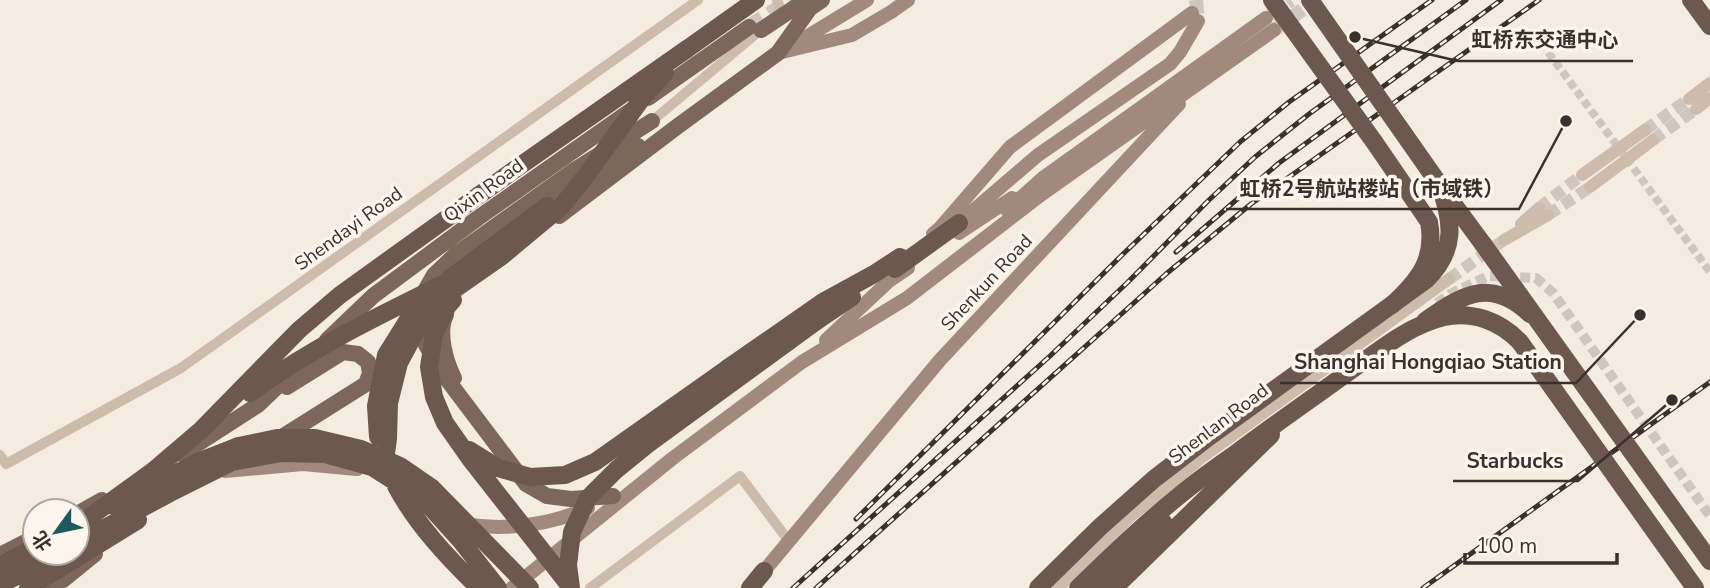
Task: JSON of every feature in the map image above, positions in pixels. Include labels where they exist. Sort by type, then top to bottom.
[{"type":"highway","points":[[201,430],[299,330],[340,295],[756,0]]},
{"type":"highway","points":[[1272,0],[1429,222],[1431,251],[1425,266],[1417,279],[1392,304]]},
{"type":"highway","points":[[1310,0],[1710,561]]},
{"type":"highway","points":[[1691,0],[1710,17]]},
{"type":"highway","points":[[1691,0],[1710,26]]},
{"type":"highway","points":[[386,453],[389,403],[399,363],[421,322],[449,293],[502,256],[562,206],[643,97],[687,49]]},
{"type":"highway","points":[[1038,588],[1154,479],[1216,431],[1426,280],[1445,254],[1450,232],[1450,218],[1439,184]]},
{"type":"highway","points":[[473,585],[409,507],[396,487],[386,453],[378,438],[376,406],[386,355],[411,315],[441,285],[549,204]]},
{"type":"highway","points":[[571,588],[568,565],[572,532],[588,498],[616,470],[818,320],[959,223]]},
{"type":"highway","points":[[874,282],[900,257]]},
{"type":"highway","points":[[460,444],[498,468],[530,477],[565,475],[595,462],[823,302],[900,257]]},
{"type":"highway","points":[[474,276],[447,307],[434,334],[429,367],[434,397],[445,423],[460,444],[571,588]]},
{"type":"highway","points":[[91,512],[153,471],[201,430],[273,376],[357,328],[441,285]]},
{"type":"highway","points":[[1078,588],[1181,494],[1301,406],[1446,307],[1467,296],[1491,292],[1513,300],[1538,321]]},
{"type":"highway","points":[[1406,333],[1432,321],[1462,315],[1490,320],[1512,334],[1696,588]]},
{"type":"highway","points":[[1114,588],[1301,406]]},
{"type":"highway","points":[[91,515],[160,483],[198,462],[239,446],[277,438],[315,438],[361,449],[400,466],[432,488],[530,588]]},
{"type":"highway","points":[[91,535],[232,462],[281,453],[325,454],[372,467],[425,500],[498,588]]},
{"type":"highway","points":[[1095,588],[1190,496]]},
{"type":"highway","points":[[28,588],[50,581],[138,520]]},
{"type":"highway","points":[[476,531],[519,588]]},
{"type":"highway","points":[[0,566],[21,555]]},
{"type":"highway","points":[[0,585],[33,567]]},
{"type":"highway","points":[[750,588],[764,570]]},
{"type":"main road","name":"Qixin Road","points":[[258,405],[373,296],[478,218],[755,28],[806,0]]},
{"type":"main road","points":[[778,53],[810,8],[822,0]]},
{"type":"main road","points":[[466,406],[448,365],[443,321],[453,302],[474,279],[778,53],[867,0]]},
{"type":"main road","points":[[778,53],[852,34],[908,0]]},
{"type":"main road","name":"Shenkun Road","points":[[802,362],[889,281],[943,243],[959,223],[1038,155],[1170,64],[1180,52],[1195,18],[1010,147],[939,229],[900,257]]},
{"type":"main road","name":"Shenkun Road","points":[[764,570],[940,360],[1182,101],[1258,41],[1270,24],[1043,178],[991,225],[977,246]]},
{"type":"main road","name":"Shenkun Road","points":[[512,588],[673,458],[802,362],[906,298],[1042,194],[1258,41]]},
{"type":"main road","points":[[614,159],[652,121]]},
{"type":"main road","points":[[613,496],[571,499],[547,496],[526,484],[466,406],[426,345],[420,322],[421,298],[434,275],[456,255],[573,171],[652,121]]},
{"type":"main road","points":[[549,204],[614,159],[678,126]]},
{"type":"main road","points":[[943,243],[1043,178]]},
{"type":"main road","name":"Qixin Road","points":[[17,588],[225,471],[366,384],[370,373],[368,362],[358,354],[343,352],[91,512]]},
{"type":"main road","points":[[225,471],[303,464],[358,469],[400,483],[461,523],[496,527],[541,523],[577,513],[613,496],[673,458]]},
{"type":"main road","points":[[429,503],[456,535],[472,564],[473,585]]},
{"type":"main road","points":[[0,555],[21,544]]},
{"type":"street","name":"Shendayi Road","points":[[3,460],[181,368],[698,0]]},
{"type":"street","points":[[777,0],[778,15]]},
{"type":"street","points":[[652,121],[755,28],[778,15],[795,0]]},
{"type":"street","points":[[1710,83],[1692,104],[1710,98]]},
{"type":"street","points":[[1582,175],[1649,135],[1590,187]]},
{"type":"street","points":[[1504,240],[1544,212]]},
{"type":"street","name":"Shenlan Road","points":[[1058,588],[1132,515],[1200,459],[1449,279]]},
{"type":"street","points":[[590,588],[740,476],[788,540]]},
{"type":"tunnel","points":[[1196,0],[1198,21]]},
{"type":"tunnel","points":[[1270,15],[1291,0]]},
{"type":"tunnel","points":[[1274,30],[1316,0]]},
{"type":"tunnel","points":[[749,27],[791,1]]},
{"type":"tunnel","points":[[1534,33],[1710,272]]},
{"type":"tunnel","points":[[1645,130],[1689,99]]},
{"type":"tunnel","points":[[1653,140],[1696,109]]},
{"type":"tunnel","points":[[1539,208],[1582,175]]},
{"type":"tunnel","points":[[1548,215],[1590,187]]},
{"type":"tunnel","points":[[1449,279],[1504,240]]},
{"type":"tunnel","points":[[1437,303],[1488,276],[1536,278],[1553,293],[1710,516]]},
{"type":"railway","points":[[856,519],[1240,142],[1289,102],[1432,0]]},
{"type":"railway","points":[[793,588],[1050,356],[1255,157],[1309,114],[1466,0]]},
{"type":"railway","points":[[1176,252],[1279,163],[1501,0]]},
{"type":"railway","points":[[816,588],[1166,274],[1251,204],[1539,0]]},
{"type":"railway","points":[[1423,588],[1710,382]]},
{"type":"place","name":"虹桥东交通中心","points":[[1355,37]]},
{"type":"place","name":"虹桥2号航站楼站（市域铁）","points":[[1566,121]]},
{"type":"place","name":"Shanghai Hongqiao Station","points":[[1640,315]]},
{"type":"place","name":"Starbucks","points":[[1672,400]]}]
